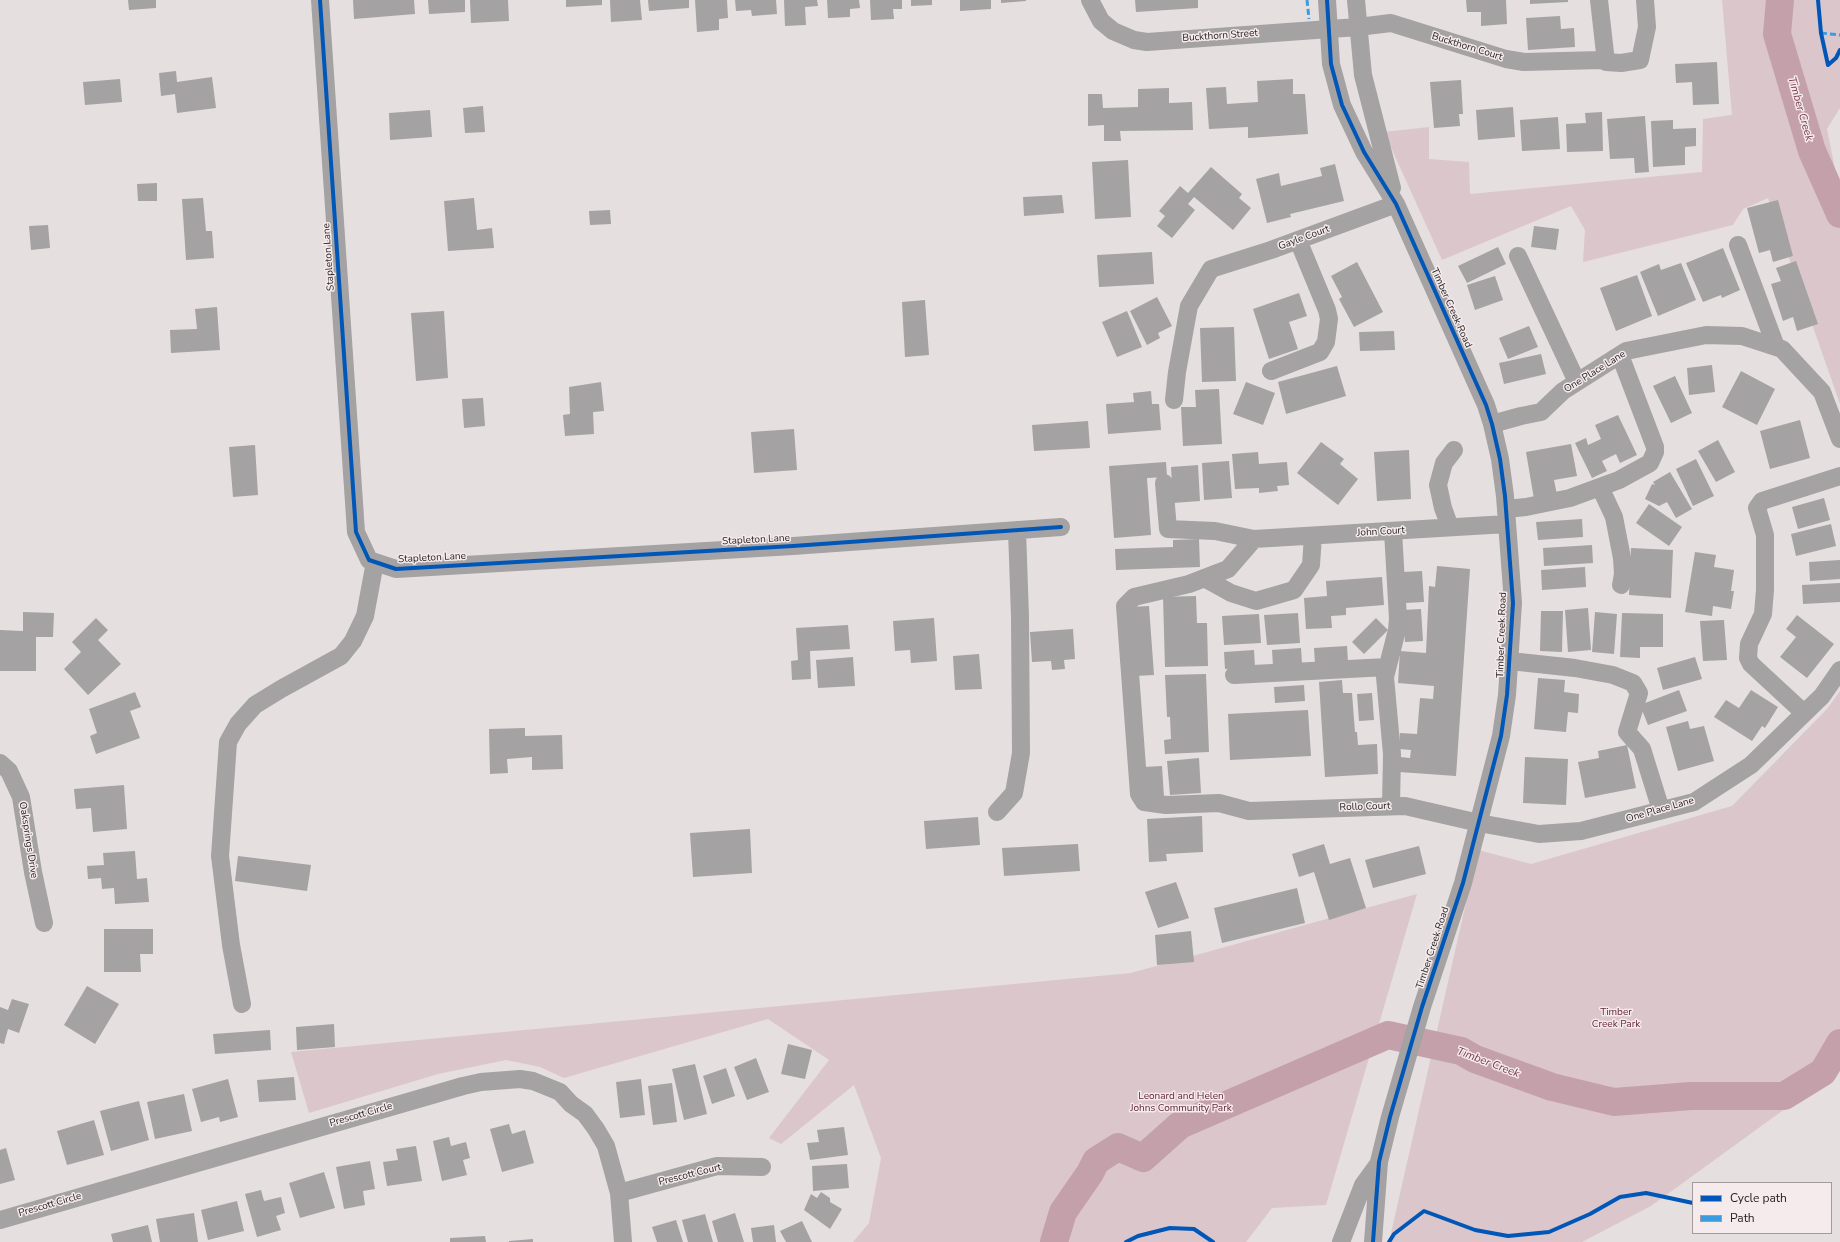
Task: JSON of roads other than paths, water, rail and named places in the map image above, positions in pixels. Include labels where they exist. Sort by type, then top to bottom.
[{"type":"street","name":"Stapleton Lane","points":[[320,0],[356,532],[369,560],[396,569],[786,546],[1061,527]]},
{"type":"street","name":"Buckthorn Street","points":[[1090,0],[1101,20],[1113,31],[1134,40],[1147,42],[1329,29]]},
{"type":"street","name":"Timber Creek Road","points":[[1327,0],[1331,64],[1342,105],[1364,152],[1396,204],[1486,405],[1492,424],[1500,459],[1507,516],[1513,603],[1507,695],[1501,736],[1463,882],[1422,1007],[1390,1117],[1380,1162],[1373,1242]]},
{"type":"street","name":"Timber Creek Road","points":[[1356,0],[1363,75],[1396,204]]},
{"type":"street","points":[[1599,0],[1606,62]]},
{"type":"street","name":"Buckthorn Court","points":[[1329,29],[1391,23],[1506,59],[1524,62],[1601,60],[1606,62],[1621,63],[1640,60],[1647,28],[1645,0]]},
{"type":"street","name":"Gayle Court","points":[[1174,400],[1177,372],[1189,306],[1211,269],[1298,240],[1396,204]]},
{"type":"street","points":[[1272,372],[1320,352],[1326,342],[1329,319],[1327,310],[1298,240]]},
{"type":"street","points":[[1738,244],[1776,347]]},
{"type":"street","points":[[1518,256],[1577,382]]},
{"type":"street","name":"One Place Lane","points":[[1492,424],[1541,412],[1563,391],[1626,351],[1706,334],[1742,336],[1782,349],[1822,392],[1840,440]]},
{"type":"street","name":"John Court","points":[[1164,483],[1168,529],[1215,531],[1254,539],[1450,527],[1507,516],[1526,507],[1570,498],[1619,480],[1650,463],[1655,452],[1648,429],[1620,355]]},
{"type":"street","points":[[1450,527],[1443,508],[1438,485],[1444,463],[1454,450]]},
{"type":"street","points":[[1804,713],[1751,664],[1748,658],[1748,644],[1763,614],[1765,590],[1765,535],[1757,508],[1762,501],[1840,476]]},
{"type":"street","points":[[1600,487],[1614,517],[1624,574],[1621,585]]},
{"type":"street","points":[[997,812],[1014,793],[1021,753],[1020,617],[1017,530]]},
{"type":"street","points":[[1391,806],[1392,754],[1385,677],[1397,630],[1398,619],[1393,531]]},
{"type":"street","points":[[1204,578],[1231,593],[1256,601],[1294,590],[1311,565],[1314,536]]},
{"type":"street","points":[[1204,578],[1228,569],[1254,539]]},
{"type":"street","points":[[242,1004],[231,945],[220,856],[228,742],[238,724],[255,705],[341,656],[354,641],[365,616],[375,562]]},
{"type":"street","name":"Rollo Court","points":[[1204,578],[1189,584],[1134,598],[1125,606],[1139,794],[1144,802],[1166,805],[1219,803],[1249,811],[1405,806],[1478,823]]},
{"type":"street","points":[[1510,661],[1575,668],[1612,675],[1633,683],[1639,693],[1627,732],[1642,749],[1661,810]]},
{"type":"street","points":[[1234,675],[1387,667]]},
{"type":"street","name":"One Place Lane","points":[[1478,823],[1539,834],[1581,831],[1694,802],[1751,764],[1822,696],[1840,670]]},
{"type":"street","name":"Oaksprings Drive","points":[[0,763],[8,771],[21,797],[33,872],[44,923]]},
{"type":"street","name":"Prescott Circle","points":[[0,1220],[463,1086],[481,1082],[520,1079],[533,1081],[560,1092],[571,1104],[585,1114],[596,1129],[606,1146],[619,1193],[623,1242]]},
{"type":"street","name":"Timber Creek Road","points":[[1341,1242],[1363,1185],[1380,1162]]},
{"type":"street","name":"Prescott Court","points":[[619,1193],[717,1166],[762,1167]]},
{"type":"waterway","name":"Timber Creek","points":[[1780,0],[1777,34],[1812,151],[1840,214]]},
{"type":"waterway","name":"Timber Creek","points":[[1054,1242],[1063,1212],[1090,1173],[1096,1161],[1118,1147],[1143,1158],[1180,1125],[1388,1035],[1461,1051],[1475,1059],[1552,1087],[1614,1102],[1691,1096],[1784,1096],[1823,1072],[1840,1043]]},
{"type":"park label","name":"Timber Creek Park","points":[[1616,1018]]},
{"type":"park label","name":"Leonard and Helen Johns Community Park","points":[[1181,1102]]}]
